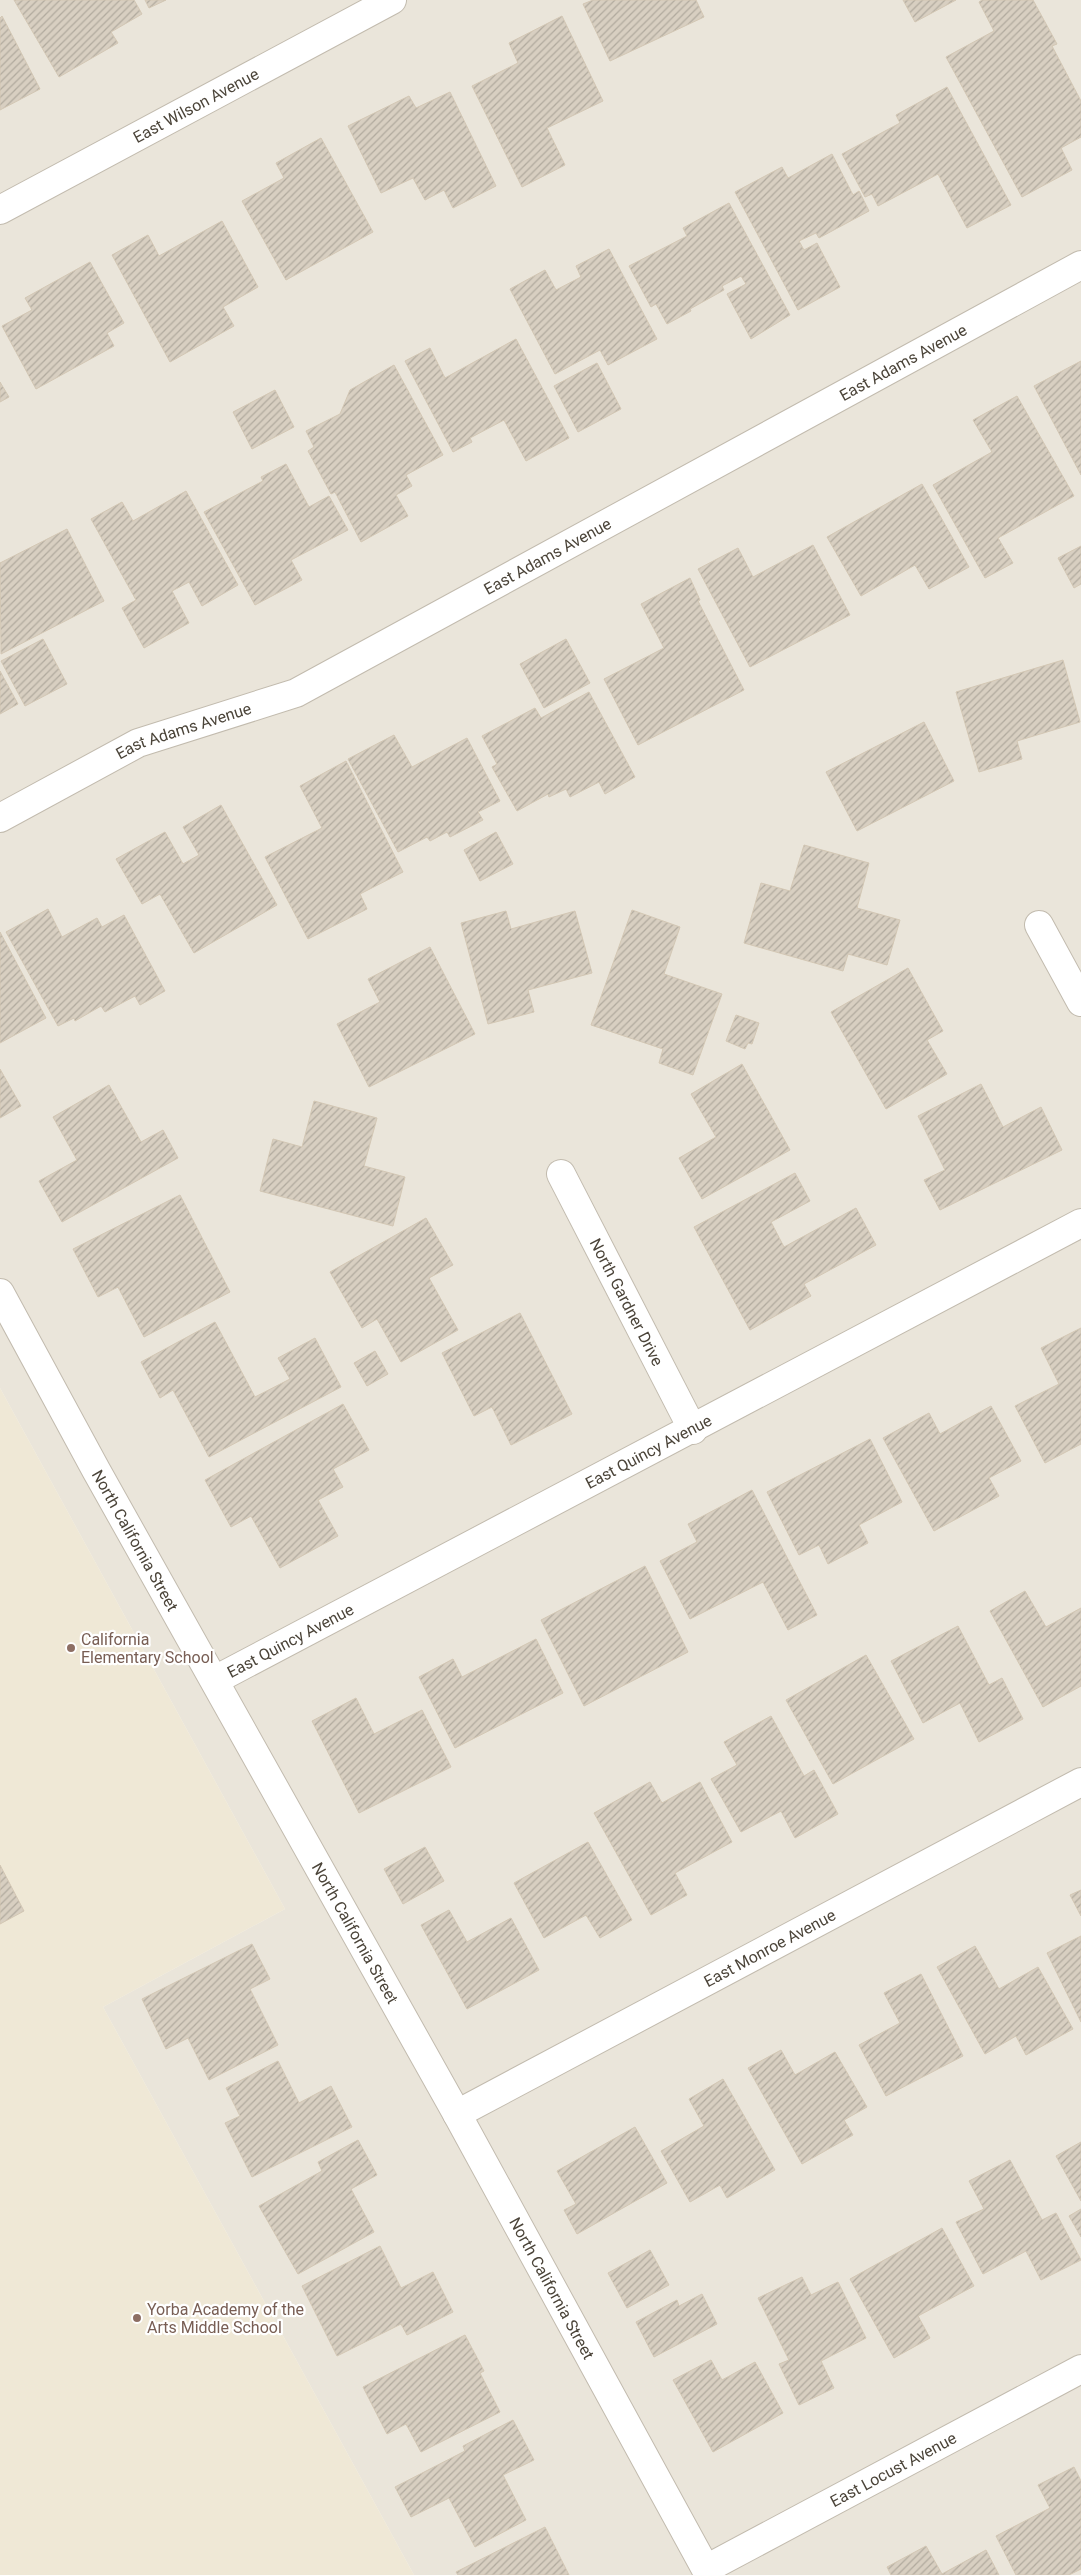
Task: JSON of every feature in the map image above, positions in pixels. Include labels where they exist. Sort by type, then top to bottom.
[{"type":"street","name":"East Wilson Avenue","points":[[0,210],[392,0]]},
{"type":"street","name":"East Adams Avenue","points":[[0,818],[138,743],[296,692],[1081,265]]},
{"type":"street","points":[[1039,925],[1081,1002]]},
{"type":"street","name":"North Gardner Drive","points":[[561,1174],[692,1430]]},
{"type":"street","name":"East Quincy Avenue","points":[[215,1680],[692,1430],[1081,1223]]},
{"type":"street","name":"North California Street","points":[[0,1293],[96,1470],[457,2114],[708,2572]]},
{"type":"street","name":"East Monroe Avenue","points":[[457,2114],[1081,1782]]},
{"type":"street","name":"East Locust Avenue","points":[[708,2572],[1081,2369]]},
{"type":"shaded area","points":[[0,0],[1081,0],[1081,2575],[414,2575],[103,2007],[285,1909],[0,1388]]},
{"type":"shaded area","points":[[0,1388],[285,1909],[103,2007],[414,2575],[0,2575]]},
{"type":"building","points":[[14,0],[134,0],[142,14],[111,32],[118,43],[59,77]]},
{"type":"building","points":[[145,0],[166,0],[149,8]]},
{"type":"building","points":[[593,0],[696,0],[704,17],[610,61],[583,4]]},
{"type":"building","points":[[903,0],[956,0],[915,22]]},
{"type":"building","points":[[982,0],[1033,0],[1057,44],[1052,46],[1081,101],[1081,137],[1061,148],[1072,170],[1022,197],[946,57],[994,31],[979,2]]},
{"type":"building","points":[[2,16],[40,89],[0,110],[0,18]]},
{"type":"building","points":[[562,16],[603,101],[547,128],[565,165],[522,187],[472,86],[518,63],[509,43]]},
{"type":"building","points":[[947,87],[1011,205],[967,228],[938,174],[878,206],[872,194],[865,197],[842,154],[900,123],[896,115]]},
{"type":"building","points":[[450,92],[496,186],[453,208],[444,190],[425,200],[413,178],[381,193],[348,126],[409,96],[416,108]]},
{"type":"building","points":[[321,138],[373,232],[286,280],[242,201],[284,178],[276,163]]},
{"type":"building","points":[[832,154],[853,195],[859,191],[869,211],[819,238],[816,233],[799,241],[804,250],[817,243],[840,287],[798,310],[735,192],[782,167],[788,178]]},
{"type":"building","points":[[729,203],[790,315],[751,339],[727,294],[746,284],[741,276],[722,286],[724,290],[667,324],[656,304],[651,307],[629,266],[687,236],[683,228]]},
{"type":"building","points":[[222,221],[258,287],[223,307],[234,326],[170,362],[112,255],[148,235],[159,256]]},
{"type":"building","points":[[609,249],[657,339],[608,365],[600,350],[555,374],[510,289],[545,270],[556,290],[581,277],[576,266]]},
{"type":"building","points":[[90,262],[124,323],[107,333],[114,346],[36,389],[2,326],[32,310],[25,298]]},
{"type":"building","points":[[516,339],[569,438],[526,461],[504,420],[470,438],[472,442],[453,452],[405,361],[430,348],[445,378]]},
{"type":"building","points":[[1081,361],[1081,475],[1034,386]]},
{"type":"building","points":[[597,363],[621,409],[578,432],[554,386]]},
{"type":"building","points":[[394,365],[443,455],[406,475],[412,486],[396,495],[408,516],[361,542],[335,492],[331,494],[308,451],[314,447],[306,431],[340,414],[350,390]]},
{"type":"building","points":[[0,382],[9,397],[0,402]]},
{"type":"building","points":[[275,390],[294,427],[252,449],[233,412]]},
{"type":"building","points":[[1017,396],[1074,496],[998,538],[1013,563],[985,578],[933,485],[992,452],[973,420]]},
{"type":"building","points":[[286,464],[309,507],[329,496],[348,530],[291,560],[302,580],[255,605],[204,512],[263,481],[261,477]]},
{"type":"building","points":[[922,484],[969,567],[929,589],[915,565],[861,596],[827,537]]},
{"type":"building","points":[[186,491],[238,585],[202,606],[189,582],[172,591],[189,623],[144,648],[122,608],[136,600],[91,519],[122,502],[133,521]]},
{"type":"building","points":[[67,529],[104,601],[1,654],[0,563]]},
{"type":"building","points":[[813,545],[850,615],[750,667],[698,569],[738,548],[753,577]]},
{"type":"building","points":[[1081,546],[1081,584],[1074,588],[1058,558]]},
{"type":"building","points":[[690,578],[700,600],[698,601],[744,690],[638,745],[604,679],[664,648],[641,604]]},
{"type":"building","points":[[43,639],[67,684],[25,706],[1,661]]},
{"type":"building","points":[[566,639],[590,683],[544,708],[520,664]]},
{"type":"building","points":[[1063,660],[1080,722],[1017,741],[1022,759],[979,772],[956,692]]},
{"type":"building","points":[[0,671],[18,704],[0,714]]},
{"type":"building","points":[[589,692],[635,777],[605,794],[599,782],[570,797],[566,789],[549,797],[548,794],[517,811],[492,767],[497,764],[482,736],[535,708],[541,718]]},
{"type":"building","points":[[924,722],[954,781],[857,831],[826,772]]},
{"type":"building","points":[[394,735],[412,767],[467,738],[500,801],[478,812],[483,820],[450,837],[447,832],[430,841],[427,837],[398,852],[348,759]]},
{"type":"building","points":[[346,761],[403,872],[360,894],[367,909],[308,939],[265,857],[322,828],[300,786]]},
{"type":"building","points":[[221,805],[277,905],[194,953],[160,894],[142,904],[116,859],[165,832],[183,864],[199,855],[183,827]]},
{"type":"building","points":[[496,832],[513,864],[480,881],[464,850]]},
{"type":"building","points":[[804,845],[869,863],[857,908],[900,920],[887,965],[848,954],[843,971],[744,943],[761,883],[790,891]]},
{"type":"building","points":[[48,909],[62,937],[97,918],[102,927],[124,915],[165,991],[140,1005],[135,996],[105,1012],[101,1006],[75,1021],[74,1018],[58,1026],[6,932]]},
{"type":"building","points":[[632,910],[680,927],[664,974],[722,994],[693,1075],[659,1063],[663,1049],[591,1025]]},
{"type":"building","points":[[506,911],[511,929],[575,911],[592,973],[528,990],[534,1012],[488,1024],[461,923]]},
{"type":"building","points":[[0,932],[46,1018],[0,1043]]},
{"type":"building","points":[[430,947],[475,1034],[369,1087],[337,1024],[380,1002],[368,979]]},
{"type":"building","points":[[908,968],[943,1031],[927,1040],[947,1074],[886,1109],[831,1012]]},
{"type":"building","points":[[736,1015],[759,1023],[752,1044],[748,1043],[745,1049],[726,1041]]},
{"type":"building","points":[[742,1064],[790,1150],[702,1199],[679,1158],[716,1137],[691,1094]]},
{"type":"building","points":[[0,1069],[21,1106],[0,1118]]},
{"type":"building","points":[[981,1084],[1003,1127],[1041,1107],[1062,1150],[940,1210],[924,1180],[945,1170],[918,1116]]},
{"type":"building","points":[[109,1085],[141,1142],[163,1130],[178,1158],[62,1222],[39,1181],[77,1160],[53,1117]]},
{"type":"building","points":[[314,1101],[377,1118],[364,1166],[405,1177],[393,1226],[260,1191],[273,1139],[302,1147]]},
{"type":"building","points":[[795,1173],[810,1201],[771,1222],[784,1247],[856,1208],[876,1245],[804,1284],[811,1296],[750,1330],[694,1227]]},
{"type":"building","points":[[180,1195],[230,1292],[144,1337],[118,1287],[98,1297],[73,1249]]},
{"type":"building","points":[[426,1218],[453,1265],[429,1278],[458,1330],[401,1362],[377,1319],[362,1328],[330,1272]]},
{"type":"building","points":[[520,1313],[572,1414],[511,1445],[492,1407],[474,1416],[442,1353]]},
{"type":"building","points":[[215,1322],[255,1397],[290,1379],[278,1358],[315,1338],[341,1387],[209,1457],[173,1390],[160,1398],[141,1362]]},
{"type":"building","points":[[1081,1328],[1081,1444],[1045,1463],[1015,1406],[1059,1384],[1041,1348]]},
{"type":"building","points":[[375,1351],[388,1374],[367,1386],[354,1363]]},
{"type":"building","points":[[343,1404],[369,1450],[333,1469],[343,1487],[318,1500],[338,1536],[280,1568],[251,1516],[231,1527],[205,1480]]},
{"type":"building","points":[[991,1406],[1021,1461],[989,1478],[999,1496],[934,1531],[883,1438],[929,1413],[940,1434]]},
{"type":"building","points":[[870,1439],[902,1502],[859,1525],[868,1543],[828,1564],[819,1545],[799,1555],[767,1492]]},
{"type":"building","points":[[752,1490],[817,1615],[788,1630],[763,1582],[690,1619],[660,1561],[697,1542],[688,1524]]},
{"type":"building","points":[[645,1566],[688,1652],[584,1706],[541,1620]]},
{"type":"building","points":[[1025,1591],[1046,1627],[1081,1608],[1081,1686],[1043,1707],[990,1611]]},
{"type":"building","points":[[958,1626],[989,1685],[1002,1678],[1023,1719],[979,1742],[960,1703],[923,1723],[891,1661]]},
{"type":"building","points":[[536,1639],[563,1693],[455,1748],[419,1677],[453,1659],[462,1677]]},
{"type":"building","points":[[866,1655],[914,1739],[833,1784],[786,1700]]},
{"type":"building","points":[[356,1698],[374,1734],[422,1710],[451,1767],[359,1813],[312,1721]]},
{"type":"building","points":[[771,1716],[804,1776],[814,1770],[838,1814],[795,1838],[781,1811],[741,1832],[711,1779],[737,1765],[724,1742]]},
{"type":"building","points":[[650,1782],[662,1803],[700,1782],[732,1842],[675,1873],[687,1895],[651,1915],[594,1813]]},
{"type":"building","points":[[588,1842],[632,1920],[600,1938],[586,1915],[544,1938],[514,1883]]},
{"type":"building","points":[[425,1847],[444,1881],[403,1904],[384,1869]]},
{"type":"building","points":[[0,1865],[24,1911],[0,1924]]},
{"type":"building","points":[[1081,1890],[1081,1916],[1070,1895]]},
{"type":"building","points":[[449,1910],[467,1942],[511,1918],[539,1970],[467,2009],[421,1925]]},
{"type":"building","points":[[1081,1936],[1081,2022],[1047,1953]]},
{"type":"building","points":[[252,1944],[270,1979],[250,1989],[278,2045],[209,2080],[188,2038],[166,2049],[142,1999]]},
{"type":"building","points":[[975,1946],[999,1989],[1038,1967],[1073,2029],[1026,2055],[1016,2036],[985,2054],[937,1967]]},
{"type":"building","points":[[921,1974],[963,2056],[886,2096],[859,2045],[900,2023],[884,1993]]},
{"type":"building","points":[[781,2050],[795,2075],[835,2052],[867,2107],[844,2120],[853,2135],[802,2164],[748,2068]]},
{"type":"building","points":[[278,2061],[299,2103],[331,2086],[352,2127],[252,2177],[225,2123],[240,2116],[226,2088]]},
{"type":"building","points":[[723,2079],[775,2170],[727,2198],[720,2185],[690,2202],[661,2151],[704,2126],[689,2099]]},
{"type":"building","points":[[635,2127],[667,2183],[577,2234],[564,2210],[576,2204],[557,2171]]},
{"type":"building","points":[[358,2140],[377,2175],[351,2189],[374,2232],[298,2274],[259,2206],[322,2171],[318,2162]]},
{"type":"building","points":[[1081,2142],[1081,2201],[1056,2156]]},
{"type":"building","points":[[1010,2160],[1042,2220],[1056,2213],[1081,2260],[1041,2280],[1026,2251],[983,2274],[956,2222],[984,2209],[969,2181]]},
{"type":"building","points":[[1081,2209],[1081,2237],[1069,2216]]},
{"type":"building","points":[[942,2228],[974,2286],[918,2316],[930,2338],[894,2358],[850,2279]]},
{"type":"building","points":[[380,2246],[401,2288],[433,2272],[453,2312],[407,2335],[401,2324],[337,2356],[302,2286]]},
{"type":"building","points":[[650,2250],[669,2285],[627,2308],[608,2273]]},
{"type":"building","points":[[802,2277],[811,2295],[838,2282],[866,2338],[821,2361],[834,2388],[799,2405],[779,2364],[789,2360],[758,2298]]},
{"type":"building","points":[[702,2294],[717,2324],[654,2357],[636,2322],[677,2300],[679,2306]]},
{"type":"building","points":[[465,2335],[484,2371],[480,2373],[500,2412],[421,2452],[406,2424],[387,2434],[363,2387]]},
{"type":"building","points":[[711,2360],[722,2380],[755,2362],[783,2413],[713,2452],[673,2380]]},
{"type":"building","points":[[513,2420],[534,2460],[503,2475],[526,2520],[475,2547],[449,2498],[411,2517],[395,2487],[465,2451],[463,2446]]},
{"type":"building","points":[[1074,2467],[1081,2481],[1081,2569],[1069,2575],[1016,2575],[996,2536],[1050,2508],[1038,2485]]},
{"type":"building","points":[[545,2527],[569,2575],[458,2575],[456,2572]]},
{"type":"building","points":[[926,2546],[942,2574],[986,2550],[999,2575],[891,2575],[887,2567]]},
{"type":"place","name":"California Elementary School","points":[[71,1648]]},
{"type":"place","name":"Yorba Academy of the Arts Middle School","points":[[137,2318]]}]
